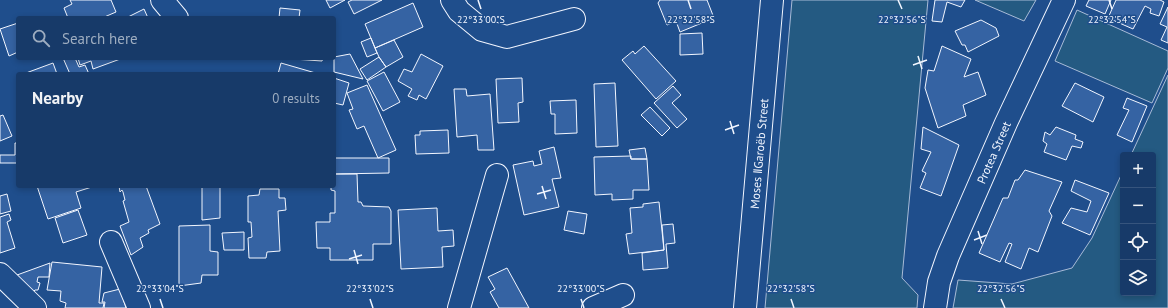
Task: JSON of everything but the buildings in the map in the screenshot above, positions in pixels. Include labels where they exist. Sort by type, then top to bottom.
[{"type":"street","points":[[162,0],[175,16]]},
{"type":"street","points":[[452,0],[459,10],[482,30],[507,38],[574,19]]},
{"type":"street","name":"Moses ǁGaroëb Street","points":[[745,308],[772,0]]},
{"type":"street","name":"Protea Street","points":[[935,308],[938,282],[948,256],[1006,123],[1064,0]]},
{"type":"street","points":[[459,308],[497,175]]},
{"type":"street","points":[[112,242],[139,308]]},
{"type":"street","points":[[0,274],[35,308]]},
{"type":"street","points":[[593,308],[623,295]]},
{"type":"shaded area","points":[[792,0],[928,0],[902,278],[918,295],[917,308],[765,308]]},
{"type":"shaded area","points":[[975,0],[1036,0],[1024,21]]},
{"type":"shaded area","points":[[1077,10],[1168,51],[1168,68],[1152,103],[1055,61]]},
{"type":"shaded area","points":[[1168,75],[1168,308],[953,308],[958,280],[1012,284],[1072,268],[1092,238],[1120,177],[1120,296],[1156,296],[1156,152],[1132,152]]}]
